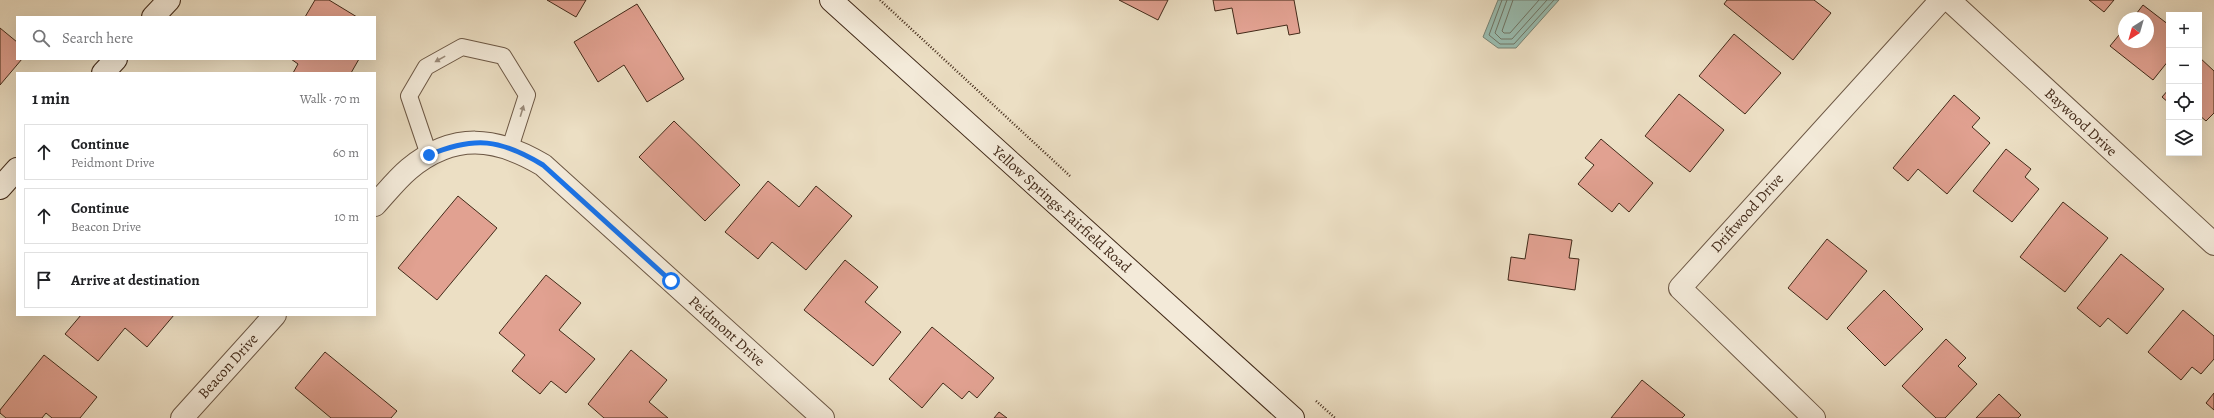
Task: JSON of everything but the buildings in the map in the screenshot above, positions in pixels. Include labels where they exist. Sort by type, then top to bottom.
[{"type":"street","points":[[154,16],[169,0]]},
{"type":"street","name":"Yellow Springs-Fairfield Road","points":[[831,0],[1294,418]]},
{"type":"street","name":"Driftwood Drive","points":[[1814,418],[1680,288],[1941,0]]},
{"type":"street","name":"Baywood Drive","points":[[1949,0],[2214,244]]},
{"type":"street","points":[[104,72],[115,60]]},
{"type":"street","name":"Peidmont Drive","points":[[429,155],[452,145],[475,142],[500,144],[522,152],[543,165],[823,418]]},
{"type":"street","points":[[376,204],[408,170],[429,155]]},
{"type":"street","points":[[0,188],[16,170]]},
{"type":"street","name":"Beacon Drive","points":[[182,418],[274,316]]},
{"type":"lane","points":[[429,155],[409,96],[426,67],[462,47],[503,56],[527,95],[510,148]]},
{"type":"path","points":[[880,0],[1075,181]]},
{"type":"path","points":[[1312,397],[1335,418]]},
{"type":"water","points":[[1498,0],[1559,0],[1516,48],[1498,48],[1483,37]]},
{"type":"route","points":[[429,155],[452,145],[475,142],[500,144],[522,152],[543,165],[671,281]]}]
